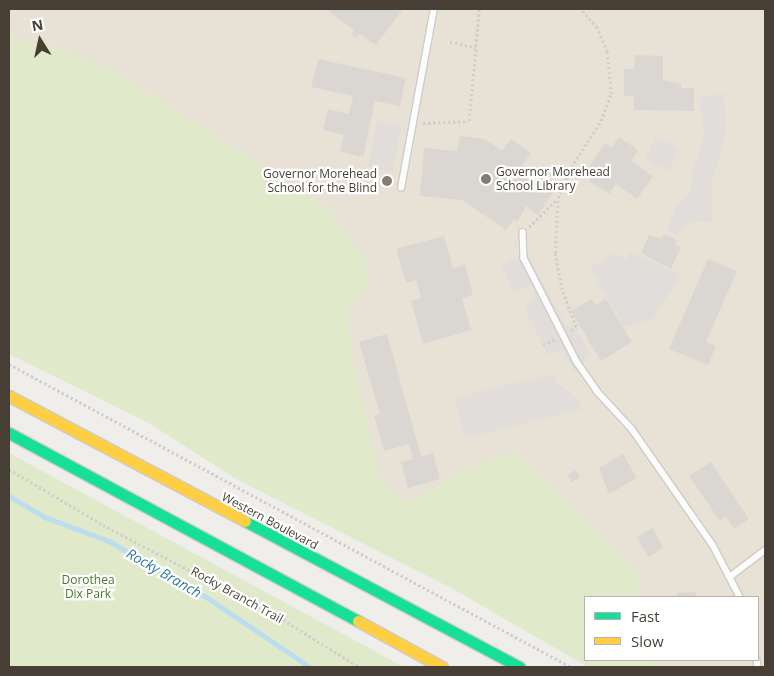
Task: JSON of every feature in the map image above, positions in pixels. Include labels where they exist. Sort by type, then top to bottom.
[{"type":"main road","name":"Western Boulevard","points":[[9,396],[520,667]]},
{"type":"main road","points":[[9,433],[442,667]]},
{"type":"lane","points":[[401,188],[434,9]]},
{"type":"lane","points":[[523,232],[524,258],[561,335],[597,391],[632,429],[731,576],[740,596]]},
{"type":"lane","points":[[731,576],[765,550]]},
{"type":"path","points":[[424,123],[468,121],[479,9]]},
{"type":"path","points":[[543,345],[576,327],[562,290],[556,253],[558,198],[571,167],[601,121],[611,94],[607,52],[597,28],[580,9]]},
{"type":"path","points":[[450,42],[476,47]]},
{"type":"path","points":[[532,224],[558,198]]},
{"type":"path","points":[[9,364],[571,667]]},
{"type":"path","name":"Rocky Branch Trail","points":[[9,469],[103,525],[279,617],[358,667]]},
{"type":"shaded area","name":"Governor Morehead School for the Blind","points":[[9,9],[765,9],[765,667],[600,667],[591,661],[759,661],[759,596],[584,597],[468,579],[9,354]]},
{"type":"shaded area","points":[[724,94],[726,133],[712,182],[712,222],[692,221],[676,235],[667,230],[674,210],[691,192],[692,172],[704,134],[699,97]]},
{"type":"shaded area","points":[[377,121],[402,126],[393,172],[368,167]]},
{"type":"shaded area","points":[[656,137],[680,148],[669,171],[645,160]]},
{"type":"shaded area","points":[[631,252],[681,275],[652,319],[624,327],[590,268],[615,253],[625,260]]},
{"type":"shaded area","points":[[527,253],[566,326],[576,329],[590,354],[575,372],[562,349],[548,355],[524,307],[535,300],[533,287],[530,285],[514,293],[501,266]]},
{"type":"shaded area","points":[[554,374],[557,383],[578,399],[581,409],[464,438],[454,398]]},
{"type":"green space","points":[[9,33],[17,39],[45,42],[115,71],[330,209],[372,272],[348,314],[353,360],[381,485],[409,502],[462,471],[515,451],[635,569],[641,596],[584,596],[584,661],[655,661],[656,667],[588,667],[451,588],[236,479],[147,422],[9,354]]},
{"type":"green space","name":"Dorothea Dix Park","points":[[9,453],[404,667],[9,667]]},
{"type":"building","points":[[326,9],[403,9],[376,45],[360,34],[356,38],[351,35],[354,30]]},
{"type":"building","points":[[635,55],[663,56],[663,80],[681,84],[681,88],[694,88],[694,111],[634,110],[634,97],[624,95],[624,69],[634,69]]},
{"type":"building","points":[[318,59],[406,78],[400,106],[375,101],[363,157],[340,152],[344,135],[323,130],[328,109],[349,114],[353,96],[311,87]]},
{"type":"building","name":"Governor Morehead School Library","points":[[460,136],[484,139],[502,151],[511,139],[531,153],[522,165],[535,174],[538,170],[558,185],[538,215],[524,205],[525,209],[517,221],[514,219],[506,230],[462,200],[420,196],[424,148],[457,151]]},
{"type":"building","points":[[619,137],[638,150],[631,161],[653,176],[637,199],[616,184],[609,194],[589,181],[596,170],[590,166],[605,143],[611,148]]},
{"type":"building","points":[[664,234],[677,240],[675,245],[681,247],[671,269],[641,253],[649,235],[662,239]]},
{"type":"building","points":[[444,236],[453,268],[465,265],[473,295],[462,298],[471,330],[423,344],[411,301],[421,298],[416,280],[406,283],[396,249]]},
{"type":"building","points":[[708,259],[737,271],[706,342],[716,346],[708,365],[669,349]]},
{"type":"building","points":[[592,299],[596,305],[606,299],[632,342],[601,361],[571,311]]},
{"type":"building","points":[[387,334],[421,456],[433,453],[440,479],[408,488],[401,462],[413,459],[409,444],[384,451],[374,416],[380,414],[359,342]]},
{"type":"building","points":[[623,454],[637,478],[609,494],[599,468]]},
{"type":"building","points":[[711,462],[749,519],[734,529],[726,517],[720,521],[689,476]]},
{"type":"building","points":[[576,470],[580,477],[571,482],[567,475]]},
{"type":"building","points":[[652,528],[664,548],[648,557],[637,537]]},
{"type":"building","points":[[696,592],[696,596],[677,596],[677,593]]},
{"type":"waterway","name":"Rocky Branch","points":[[9,496],[45,517],[109,541],[208,598],[310,667]]},
{"type":"traffic: fast","points":[[9,433],[358,621]]},
{"type":"traffic: fast","points":[[245,521],[520,667]]},
{"type":"traffic: slow","points":[[9,396],[245,521]]},
{"type":"traffic: slow","points":[[358,621],[442,667]]},
{"type":"place","name":"Governor Morehead School Library","points":[[486,179]]},
{"type":"place","name":"Governor Morehead School for the Blind","points":[[387,181]]}]
